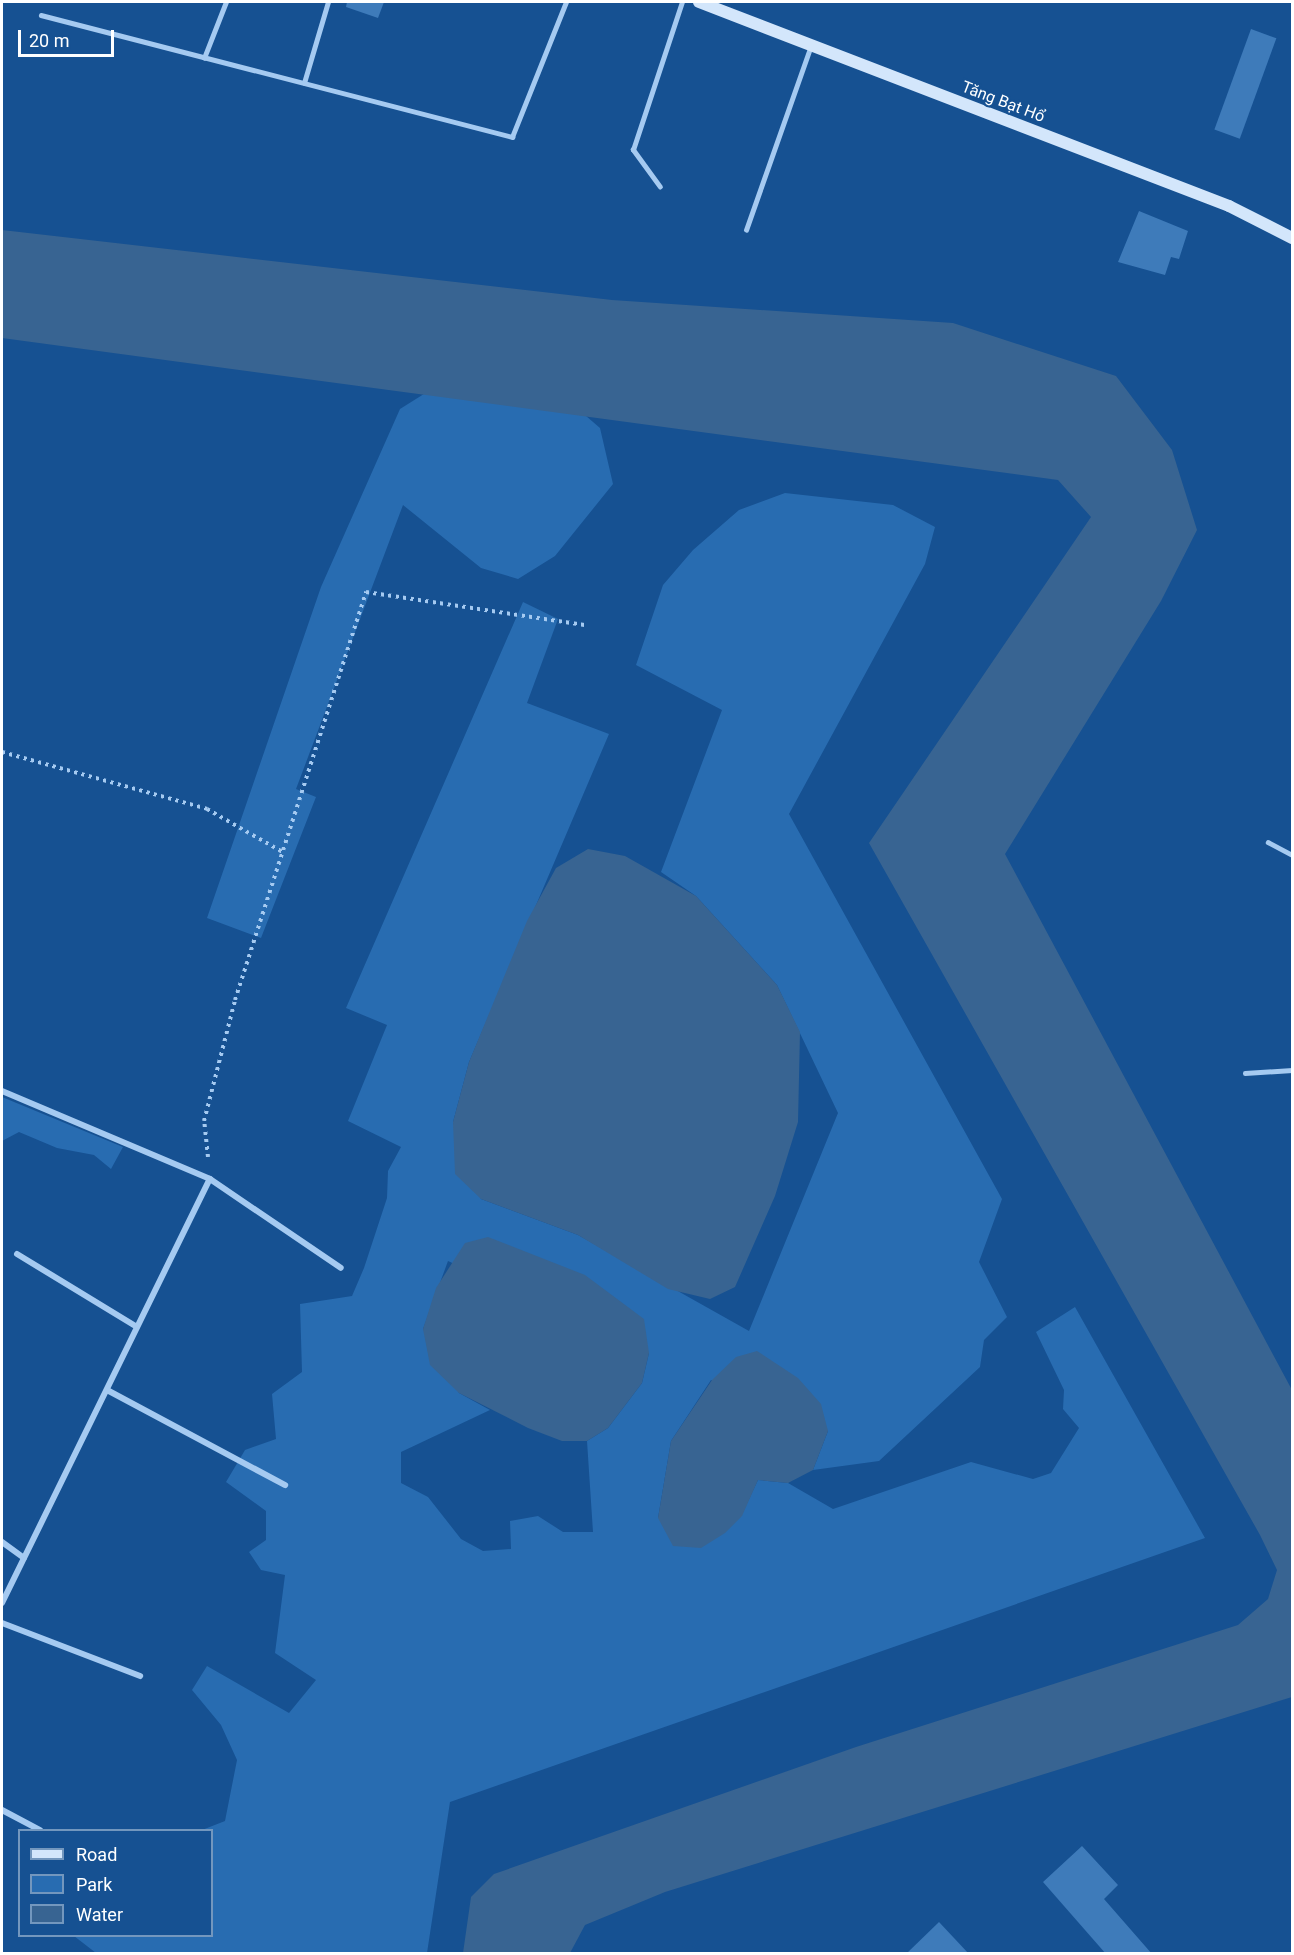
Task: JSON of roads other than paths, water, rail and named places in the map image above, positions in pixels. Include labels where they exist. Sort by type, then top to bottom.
[{"type":"main road","name":"Tăng Bạt Hổ","points":[[699,2],[1229,206],[1293,238]]},
{"type":"street","points":[[2,1091],[210,1179],[342,1268]]},
{"type":"street","points":[[2,1603],[210,1179]]},
{"type":"street","points":[[17,1254],[137,1327]]},
{"type":"street","points":[[107,1390],[285,1485]]},
{"type":"street","points":[[2,1542],[24,1558]]},
{"type":"street","points":[[2,1623],[140,1676]]},
{"type":"street","points":[[2,1810],[38,1829]]},
{"type":"lane","points":[[204,58],[225,2]]},
{"type":"lane","points":[[304,83],[328,2]]},
{"type":"lane","points":[[41,15],[512,137],[566,2]]},
{"type":"lane","points":[[660,187],[633,150],[682,2]]},
{"type":"lane","points":[[746,230],[811,45]]},
{"type":"lane","points":[[1268,842],[1293,855]]},
{"type":"lane","points":[[1245,1073],[1293,1070]]},
{"type":"water","points":[[2,230],[612,300],[953,323],[1116,376],[1172,450],[1197,530],[1161,601],[1005,854],[1292,1390],[1292,1697],[665,1892],[585,1925],[570,1953],[463,1953],[471,1897],[494,1874],[856,1747],[1238,1625],[1268,1599],[1277,1570],[1260,1535],[869,843],[1091,517],[1058,480],[2,338]]},
{"type":"water","points":[[588,849],[625,856],[696,896],[777,985],[800,1032],[798,1122],[775,1196],[735,1287],[710,1299],[668,1289],[578,1235],[481,1199],[455,1174],[453,1122],[469,1062],[527,921],[556,868]]},
{"type":"water","points":[[488,1237],[585,1275],[644,1319],[649,1353],[642,1383],[608,1428],[587,1441],[562,1441],[528,1428],[459,1393],[430,1365],[423,1329],[436,1288],[465,1243]]},
{"type":"water","points":[[757,1351],[798,1378],[821,1404],[828,1431],[813,1470],[788,1483],[758,1480],[742,1516],[725,1533],[701,1548],[673,1546],[658,1518],[671,1441],[712,1380],[736,1357]]}]
